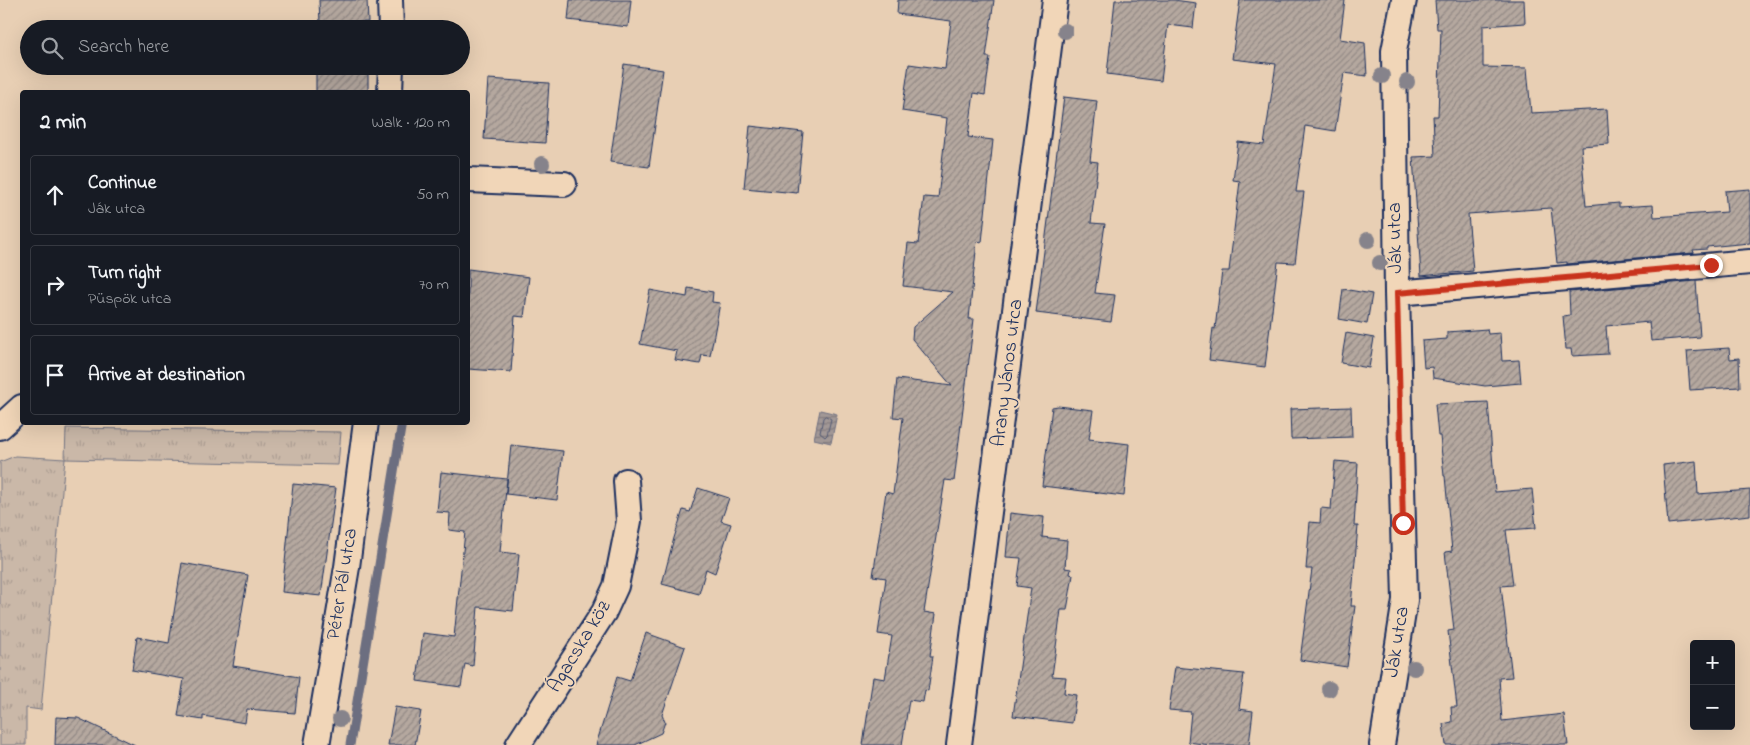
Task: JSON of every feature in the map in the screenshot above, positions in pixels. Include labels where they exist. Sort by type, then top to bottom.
[{"type":"street","points":[[390,0],[391,20]]},
{"type":"street","name":"Arany János utca","points":[[959,745],[1055,0]]},
{"type":"street","name":"Ják utca","points":[[1382,745],[1405,600],[1397,293],[1394,51],[1404,0]]},
{"type":"street","points":[[390,90],[391,75]]},
{"type":"street","points":[[470,180],[564,184]]},
{"type":"street","points":[[1397,293],[1750,262]]},
{"type":"street","points":[[0,427],[20,409]]},
{"type":"street","name":"Péter Pál utca","points":[[317,745],[347,567],[366,425]]},
{"type":"street","name":"Ágacska köz","points":[[518,745],[604,612],[616,586],[629,521],[626,481]]},
{"type":"green space","points":[[66,428],[341,432],[338,465],[65,459]]},
{"type":"green space","points":[[15,456],[65,459],[41,710],[26,708],[26,745],[0,745],[0,462]]},
{"type":"water","points":[[820,410],[837,414],[831,443],[814,439]]},
{"type":"building","points":[[319,0],[367,0],[368,20],[320,20]]},
{"type":"building","points":[[570,0],[631,0],[628,27],[568,20]]},
{"type":"building","points":[[898,0],[994,0],[986,57],[990,57],[985,95],[974,93],[968,137],[993,140],[982,242],[977,241],[969,319],[974,319],[954,481],[945,480],[924,612],[936,614],[930,656],[933,656],[928,691],[925,690],[923,702],[909,700],[902,745],[863,745],[873,677],[885,679],[892,636],[878,634],[886,578],[873,576],[886,492],[893,494],[903,418],[893,417],[897,379],[952,386],[912,339],[913,327],[953,292],[903,286],[908,243],[918,244],[924,197],[938,198],[947,118],[902,111],[909,64],[945,69],[951,21],[897,14]]},
{"type":"building","points":[[1115,0],[1174,0],[1196,3],[1193,28],[1168,25],[1161,81],[1107,74]]},
{"type":"building","points":[[1240,0],[1345,0],[1340,39],[1365,43],[1367,76],[1344,73],[1335,131],[1305,126],[1296,192],[1304,192],[1295,263],[1278,262],[1265,367],[1209,360],[1222,271],[1229,271],[1240,181],[1233,180],[1238,142],[1264,145],[1276,64],[1232,59]]},
{"type":"building","points":[[1435,0],[1524,0],[1525,23],[1483,26],[1483,67],[1527,68],[1531,113],[1607,109],[1609,144],[1581,146],[1586,206],[1619,203],[1619,207],[1653,205],[1654,217],[1727,212],[1725,191],[1750,189],[1750,243],[1707,247],[1707,249],[1693,250],[1694,253],[1567,264],[1567,262],[1557,263],[1551,208],[1468,214],[1473,271],[1421,276],[1413,157],[1435,156],[1433,116],[1438,116],[1441,29],[1437,29]]},
{"type":"building","points":[[624,64],[663,70],[649,167],[610,162]]},
{"type":"building","points":[[316,75],[368,75],[368,90],[316,90]]},
{"type":"building","points":[[488,79],[549,83],[545,143],[484,139]]},
{"type":"building","points":[[1064,97],[1097,101],[1090,161],[1098,162],[1091,223],[1105,224],[1095,293],[1115,295],[1111,322],[1036,313]]},
{"type":"building","points":[[750,126],[803,132],[797,193],[744,188]]},
{"type":"building","points":[[470,269],[529,277],[524,317],[515,316],[511,372],[470,369]]},
{"type":"building","points":[[1696,281],[1700,337],[1651,341],[1649,322],[1606,326],[1608,354],[1572,356],[1571,349],[1566,349],[1563,316],[1570,315],[1569,292]]},
{"type":"building","points":[[688,288],[713,292],[712,302],[720,303],[710,356],[702,355],[700,364],[675,360],[677,351],[640,344],[650,290],[687,297]]},
{"type":"building","points":[[1343,289],[1372,294],[1367,324],[1339,319]]},
{"type":"building","points":[[1487,329],[1488,334],[1500,333],[1502,361],[1519,360],[1521,383],[1485,386],[1433,378],[1432,367],[1424,368],[1422,341],[1447,339],[1447,332]]},
{"type":"building","points":[[1346,333],[1374,338],[1369,368],[1341,363]]},
{"type":"building","points":[[1729,348],[1730,359],[1739,358],[1740,387],[1690,390],[1687,351]]},
{"type":"building","points":[[1488,402],[1495,492],[1532,489],[1536,528],[1506,530],[1513,585],[1501,586],[1512,677],[1499,678],[1502,721],[1564,714],[1568,745],[1446,745],[1443,724],[1452,722],[1451,707],[1457,707],[1448,631],[1454,630],[1445,552],[1452,551],[1445,476],[1435,404]]},
{"type":"building","points":[[1052,407],[1093,410],[1089,439],[1129,444],[1124,496],[1042,486]]},
{"type":"building","points":[[1351,407],[1352,437],[1291,439],[1290,409]]},
{"type":"building","points":[[511,445],[563,451],[557,500],[506,494]]},
{"type":"building","points":[[1335,461],[1358,463],[1354,526],[1358,526],[1351,606],[1355,606],[1347,667],[1300,660],[1312,569],[1306,569],[1310,522],[1320,523],[1321,508],[1331,509]]},
{"type":"building","points":[[1696,461],[1698,494],[1750,490],[1750,515],[1668,524],[1663,465]]},
{"type":"building","points":[[441,472],[507,479],[500,552],[519,554],[513,611],[478,607],[473,666],[465,664],[461,687],[417,681],[423,633],[454,637],[465,532],[449,530],[450,513],[437,512]]},
{"type":"building","points":[[293,484],[336,488],[321,596],[282,592]]},
{"type":"building","points":[[698,488],[729,498],[721,521],[731,524],[715,573],[706,569],[699,594],[662,584],[683,510],[690,512]]},
{"type":"building","points":[[1010,513],[1044,517],[1042,537],[1067,540],[1065,568],[1071,569],[1070,574],[1073,575],[1067,610],[1061,610],[1052,676],[1066,677],[1064,693],[1076,695],[1072,723],[1013,716],[1031,588],[1017,586],[1021,558],[1006,557]]},
{"type":"building","points":[[182,563],[248,575],[233,666],[299,677],[295,713],[247,709],[245,723],[203,716],[203,720],[178,716],[184,679],[132,670],[137,637],[169,643]]},
{"type":"building","points":[[646,633],[685,647],[662,715],[665,722],[661,733],[635,745],[596,745],[617,677],[630,681]]},
{"type":"building","points":[[1175,667],[1244,674],[1239,709],[1253,711],[1249,745],[1210,745],[1188,742],[1191,712],[1169,710]]},
{"type":"building","points":[[395,707],[421,711],[415,745],[388,745]]},
{"type":"building","points":[[56,717],[78,718],[135,745],[55,745]]},
{"type":"waterway","points":[[350,745],[402,425]]},
{"type":"route","points":[[1403,523],[1397,293],[1711,265]]}]
